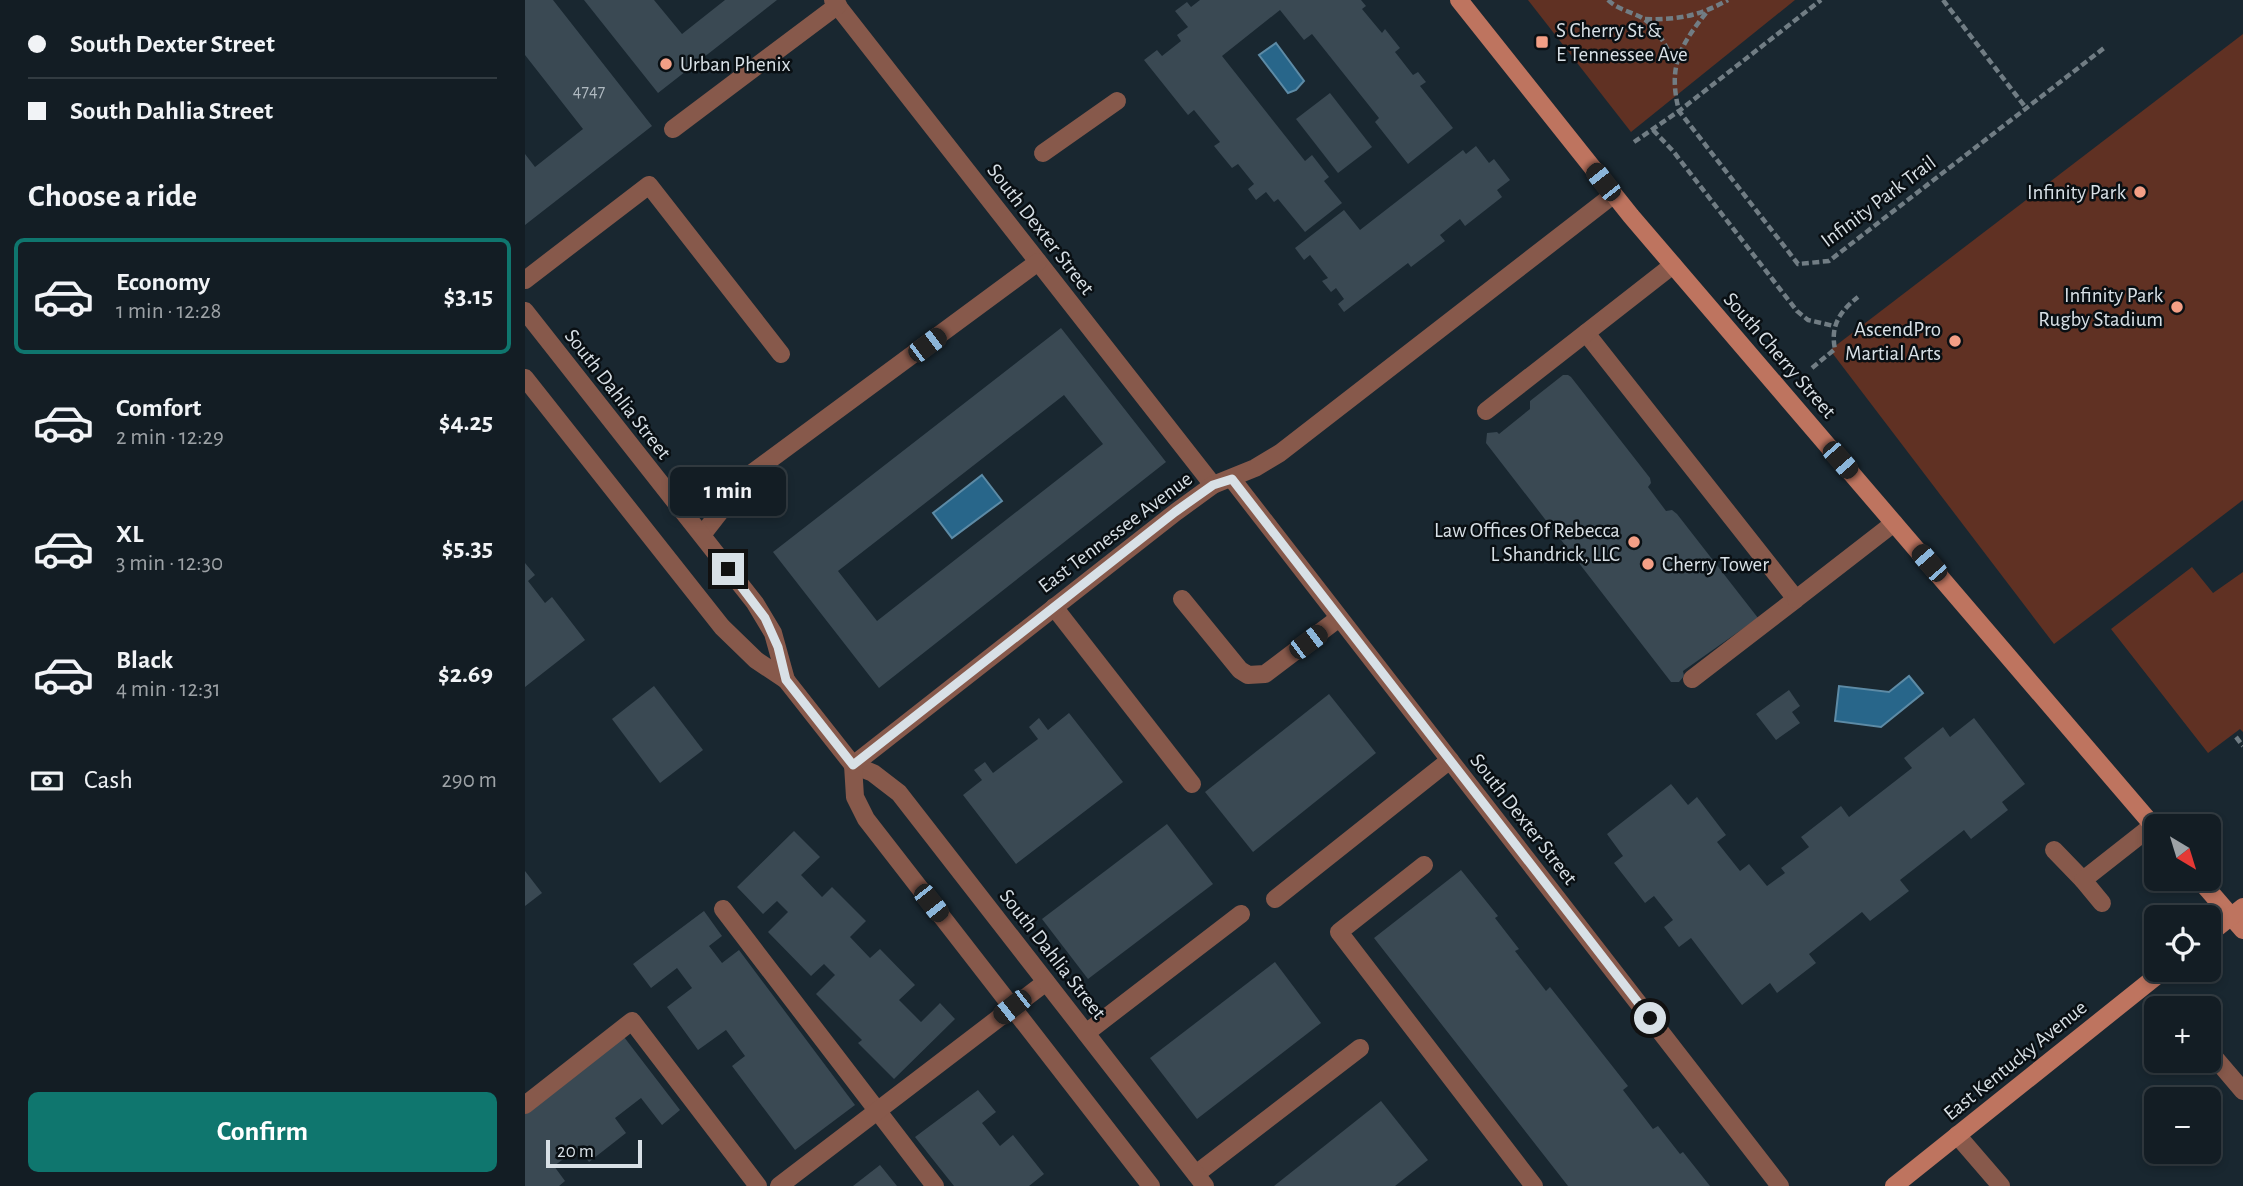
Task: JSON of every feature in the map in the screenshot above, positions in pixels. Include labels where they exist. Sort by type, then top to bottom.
[{"type":"street","name":"South Cherry Street","points":[[1459,0],[1613,195],[2144,814]]},
{"type":"street","points":[[673,129],[836,3]]},
{"type":"street","name":"South Dexter Street","points":[[836,3],[1213,485]]},
{"type":"street","points":[[1043,153],[1117,101]]},
{"type":"street","points":[[525,280],[649,185],[781,354]]},
{"type":"street","name":"East Tennessee Avenue","points":[[853,765],[1150,531],[1213,485],[1232,479],[1280,453],[1613,195]]},
{"type":"street","points":[[702,536],[748,477],[1038,262]]},
{"type":"street","points":[[1486,411],[1673,265]]},
{"type":"street","name":"South Dahlia Street","points":[[525,311],[765,618],[778,647],[786,680]]},
{"type":"street","points":[[1586,333],[1796,599]]},
{"type":"street","name":"South Dahlia Street","points":[[525,378],[722,627],[750,655],[786,680],[853,765],[873,773],[899,793],[1200,1180]]},
{"type":"street","name":"South Dexter Street","points":[[1232,479],[1780,1186]]},
{"type":"street","points":[[1692,679],[1894,523]]},
{"type":"street","points":[[1182,599],[1240,670],[1248,676],[1265,674],[1339,618]]},
{"type":"street","points":[[1053,607],[1192,784]]},
{"type":"street","points":[[1275,899],[1450,760]]},
{"type":"street","points":[[853,765],[855,797],[866,819],[1151,1186]]},
{"type":"street","points":[[2083,880],[2144,835]]},
{"type":"street","points":[[2054,850],[2102,904]]},
{"type":"street","points":[[1425,864],[1339,932],[1534,1186]]},
{"type":"street","points":[[2211,891],[2239,918],[2221,928]]},
{"type":"street","points":[[723,909],[935,1186]]},
{"type":"street","points":[[1086,1034],[1241,914]]},
{"type":"street","points":[[779,1186],[1046,982]]},
{"type":"street","name":"East Kentucky Avenue","points":[[1894,1186],[2149,982]]},
{"type":"street","points":[[525,1105],[632,1021],[758,1186]]},
{"type":"street","points":[[1200,1180],[1360,1048]]},
{"type":"street","points":[[2221,1065],[2243,1091]]},
{"type":"street","points":[[1957,1135],[2001,1186]]},
{"type":"path","name":"Infinity Park Trail","points":[[1608,0],[1644,19],[1672,20],[1706,13],[1728,0]]},
{"type":"path","points":[[1634,142],[1679,111],[1821,0]]},
{"type":"path","points":[[1943,0],[2026,108]]},
{"type":"path","name":"Infinity Park Trail","points":[[1706,13],[1694,28],[1675,63],[1673,88],[1679,111],[1798,264],[1829,261],[2104,48]]},
{"type":"path","name":"Infinity Park Trail","points":[[1644,19],[1664,43],[1675,63]]},
{"type":"path","points":[[1653,130],[1797,310],[1808,320],[1834,326]]},
{"type":"path","points":[[1812,368],[1835,349],[1834,326],[1846,307],[1859,297]]},
{"type":"path","points":[[2236,737],[2243,746]]},
{"type":"shaded area","points":[[1528,0],[1795,0],[1631,132]]},
{"type":"shaded area","name":"Infinity Park","points":[[2243,34],[2243,500],[2054,644],[1830,350]]},
{"type":"shaded area","points":[[2192,567],[2213,593],[2243,572],[2243,732],[2240,729],[2208,753],[2111,629]]},
{"type":"water","points":[[1276,43],[1304,81],[1296,90],[1288,93],[1259,55]]},
{"type":"water","points":[[982,475],[1002,501],[952,538],[933,513]]},
{"type":"water","points":[[1909,676],[1923,693],[1881,727],[1835,721],[1839,686],[1889,692]]},
{"type":"building","points":[[525,0],[553,0],[652,126],[525,225],[525,154],[535,167],[583,129],[525,55]]},
{"type":"building","name":"Urban Phenix","points":[[584,0],[654,0],[682,34],[725,0],[777,0],[658,93]]},
{"type":"building","points":[[1200,0],[1361,0],[1366,6],[1362,9],[1382,33],[1385,29],[1400,48],[1395,52],[1413,75],[1418,72],[1426,82],[1420,86],[1453,128],[1408,164],[1375,122],[1379,118],[1312,34],[1304,40],[1280,10],[1222,56],[1305,161],[1312,155],[1329,177],[1324,181],[1342,203],[1305,232],[1278,199],[1274,202],[1266,192],[1256,200],[1248,189],[1254,184],[1238,164],[1232,168],[1214,146],[1220,142],[1194,110],[1188,115],[1144,60],[1157,50],[1162,56],[1181,41],[1177,35],[1188,27],[1175,11],[1187,2],[1191,7]]},
{"type":"building","points":[[1330,93],[1372,147],[1338,173],[1296,119]]},
{"type":"building","points":[[1476,146],[1489,163],[1494,159],[1510,180],[1497,190],[1502,197],[1465,226],[1460,219],[1440,235],[1445,241],[1411,267],[1408,263],[1344,312],[1338,304],[1344,299],[1336,288],[1331,292],[1322,281],[1328,278],[1310,255],[1304,260],[1295,248],[1344,210],[1360,230],[1463,150],[1466,154]]},
{"type":"building","points":[[1061,328],[1166,462],[879,688],[773,552]],"holes":[[[1064,395],[1103,444],[877,621],[838,571]]]},
{"type":"building","name":"Cherry Tower","points":[[1563,375],[1571,377],[1650,478],[1648,487],[1666,511],[1672,510],[1677,514],[1758,618],[1683,671],[1684,676],[1679,682],[1671,682],[1486,443],[1487,433],[1499,434],[1530,409],[1530,401]]},
{"type":"building","points":[[525,563],[535,575],[528,581],[545,603],[552,597],[585,640],[525,687]]},
{"type":"building","points":[[654,686],[703,750],[660,783],[612,719]]},
{"type":"building","points":[[1789,690],[1800,706],[1792,712],[1800,723],[1776,740],[1756,714]]},
{"type":"building","points":[[1329,694],[1376,753],[1253,852],[1205,792]]},
{"type":"building","points":[[1069,713],[1123,782],[1016,864],[963,795],[982,780],[974,770],[985,762],[993,773],[1038,739],[1029,727],[1039,718],[1048,730]]},
{"type":"building","points":[[1974,718],[2025,784],[2002,802],[2008,810],[1971,839],[1964,830],[1900,880],[1909,891],[1870,921],[1862,912],[1809,954],[1816,963],[1777,993],[1770,983],[1742,1005],[1691,938],[1679,947],[1664,927],[1673,920],[1654,896],[1645,903],[1614,863],[1623,856],[1607,834],[1671,784],[1688,805],[1697,797],[1726,835],[1717,842],[1740,871],[1749,864],[1767,886],[1785,873],[1781,868],[1809,847],[1801,837],[1841,806],[1849,817],[1912,768],[1904,758],[1943,727],[1950,737]]},
{"type":"building","points":[[1167,824],[1213,884],[1088,979],[1042,919]]},
{"type":"building","points":[[794,831],[820,857],[801,875],[822,897],[832,887],[866,921],[850,937],[870,958],[880,949],[915,985],[899,1000],[921,1022],[940,1003],[955,1019],[894,1079],[858,1043],[862,1040],[816,994],[835,975],[824,964],[811,976],[768,932],[788,912],[777,901],[763,914],[737,887]]},
{"type":"building","points":[[1461,870],[1498,916],[1495,918],[1519,949],[1515,951],[1546,991],[1550,987],[1628,1086],[1623,1090],[1653,1129],[1658,1126],[1710,1186],[1568,1186],[1374,938]]},
{"type":"building","points":[[525,871],[542,893],[525,906]]},
{"type":"building","points":[[704,911],[722,936],[709,946],[722,963],[739,950],[855,1105],[795,1150],[732,1066],[745,1056],[726,1030],[698,1050],[667,1007],[692,988],[677,968],[651,988],[633,964]]},
{"type":"building","points":[[1275,962],[1321,1023],[1197,1119],[1150,1058]]},
{"type":"building","points":[[624,1037],[680,1110],[662,1125],[641,1098],[615,1118],[626,1133],[589,1162],[578,1148],[554,1166],[565,1181],[559,1186],[525,1186],[525,1114]]},
{"type":"building","points":[[978,1090],[996,1112],[982,1123],[1000,1146],[1013,1135],[1044,1174],[1029,1186],[954,1186],[915,1137]]},
{"type":"building","points":[[1381,1101],[1428,1160],[1395,1186],[1274,1186]]},
{"type":"building","points":[[880,1165],[897,1186],[853,1186]]},
{"type":"place","name":"S Cherry St & E Tennessee Ave","points":[[1542,42]]},
{"type":"place","name":"Urban Phenix","points":[[666,64]]},
{"type":"place","name":"Infinity Park","points":[[2140,192]]},
{"type":"place","name":"Infinity Park Rugby Stadium","points":[[2177,307]]},
{"type":"place","name":"AscendPro Martial Arts","points":[[1955,341]]},
{"type":"place","name":"Law Offices Of Rebecca L Shandrick, LLC","points":[[1634,542]]},
{"type":"place","name":"Cherry Tower","points":[[1648,564]]},
{"type":"route","points":[[728,569],[755,603],[773,633],[786,680],[853,765],[1175,512],[1213,485],[1232,479],[1650,1018]]}]
